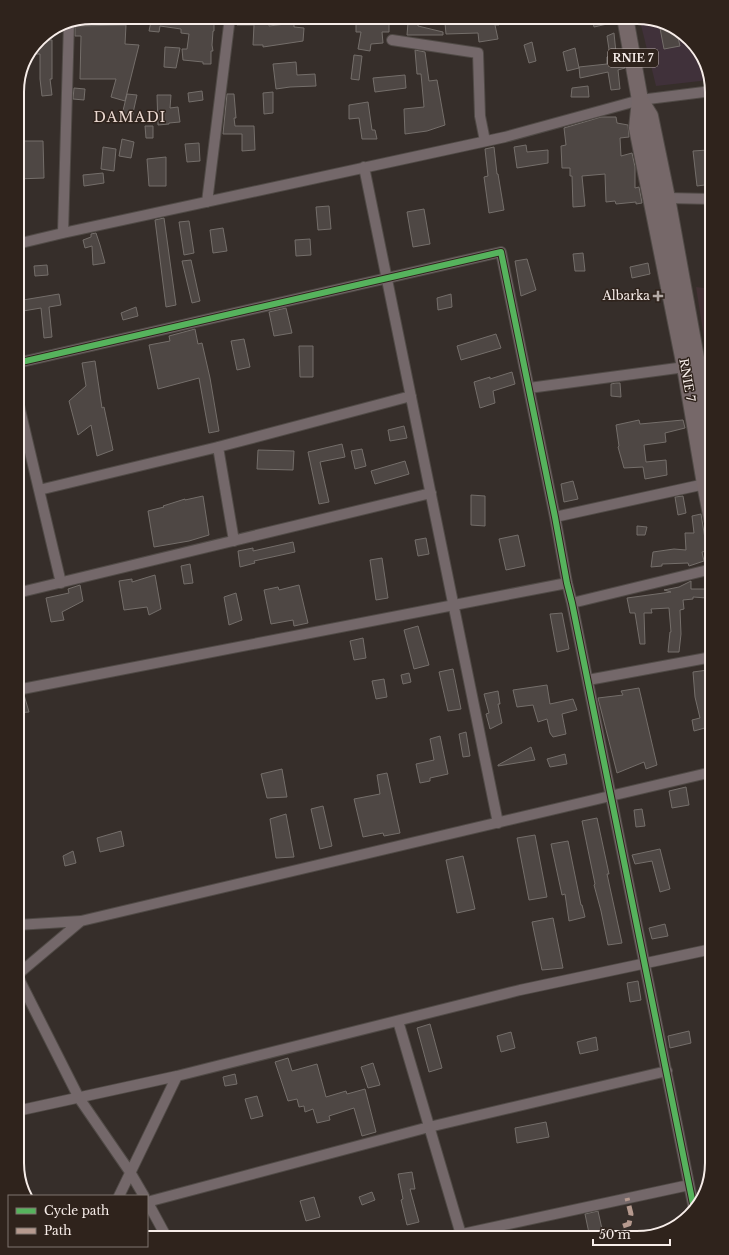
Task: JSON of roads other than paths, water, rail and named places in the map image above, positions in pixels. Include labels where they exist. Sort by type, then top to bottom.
[{"type":"main road","name":"RNIE 7","points":[[626,24],[640,100],[636,128],[698,367],[705,484]]},
{"type":"main road","name":"RNIE 7","points":[[640,100],[650,116],[667,198],[705,406]]},
{"type":"street","points":[[207,202],[229,24]]},
{"type":"street","points":[[62,233],[69,28]]},
{"type":"street","points":[[392,40],[478,53],[480,116],[485,141]]},
{"type":"street","points":[[24,242],[485,141],[640,100],[705,92]]},
{"type":"street","points":[[364,167],[498,823]]},
{"type":"street","points":[[667,198],[705,199]]},
{"type":"street","points":[[24,360],[501,252],[693,1202]]},
{"type":"street","points":[[528,388],[698,367]]},
{"type":"street","points":[[39,490],[218,447],[411,396]]},
{"type":"street","points":[[24,427],[61,583]]},
{"type":"street","points":[[218,447],[234,541]]},
{"type":"street","points":[[555,517],[705,484]]},
{"type":"street","points":[[24,591],[431,493]]},
{"type":"street","points":[[572,603],[705,571]]},
{"type":"street","points":[[24,689],[567,582]]},
{"type":"street","points":[[588,680],[705,658]]},
{"type":"street","points":[[24,925],[81,921],[705,774]]},
{"type":"street","points":[[24,969],[81,921]]},
{"type":"street","points":[[24,1110],[177,1076],[520,990],[705,950]]},
{"type":"street","points":[[24,989],[79,1098],[130,1172],[143,1195]]},
{"type":"street","points":[[398,1021],[460,1231]]},
{"type":"street","points":[[148,1202],[429,1127],[667,1071]]},
{"type":"street","points":[[119,1195],[177,1076]]},
{"type":"street","points":[[484,1231],[689,1185]]},
{"type":"street","points":[[148,1204],[163,1231]]},
{"type":"place","name":"Albarka","points":[[658,296]]},
{"type":"district","name":"DAMADI","points":[[130,117]]}]
